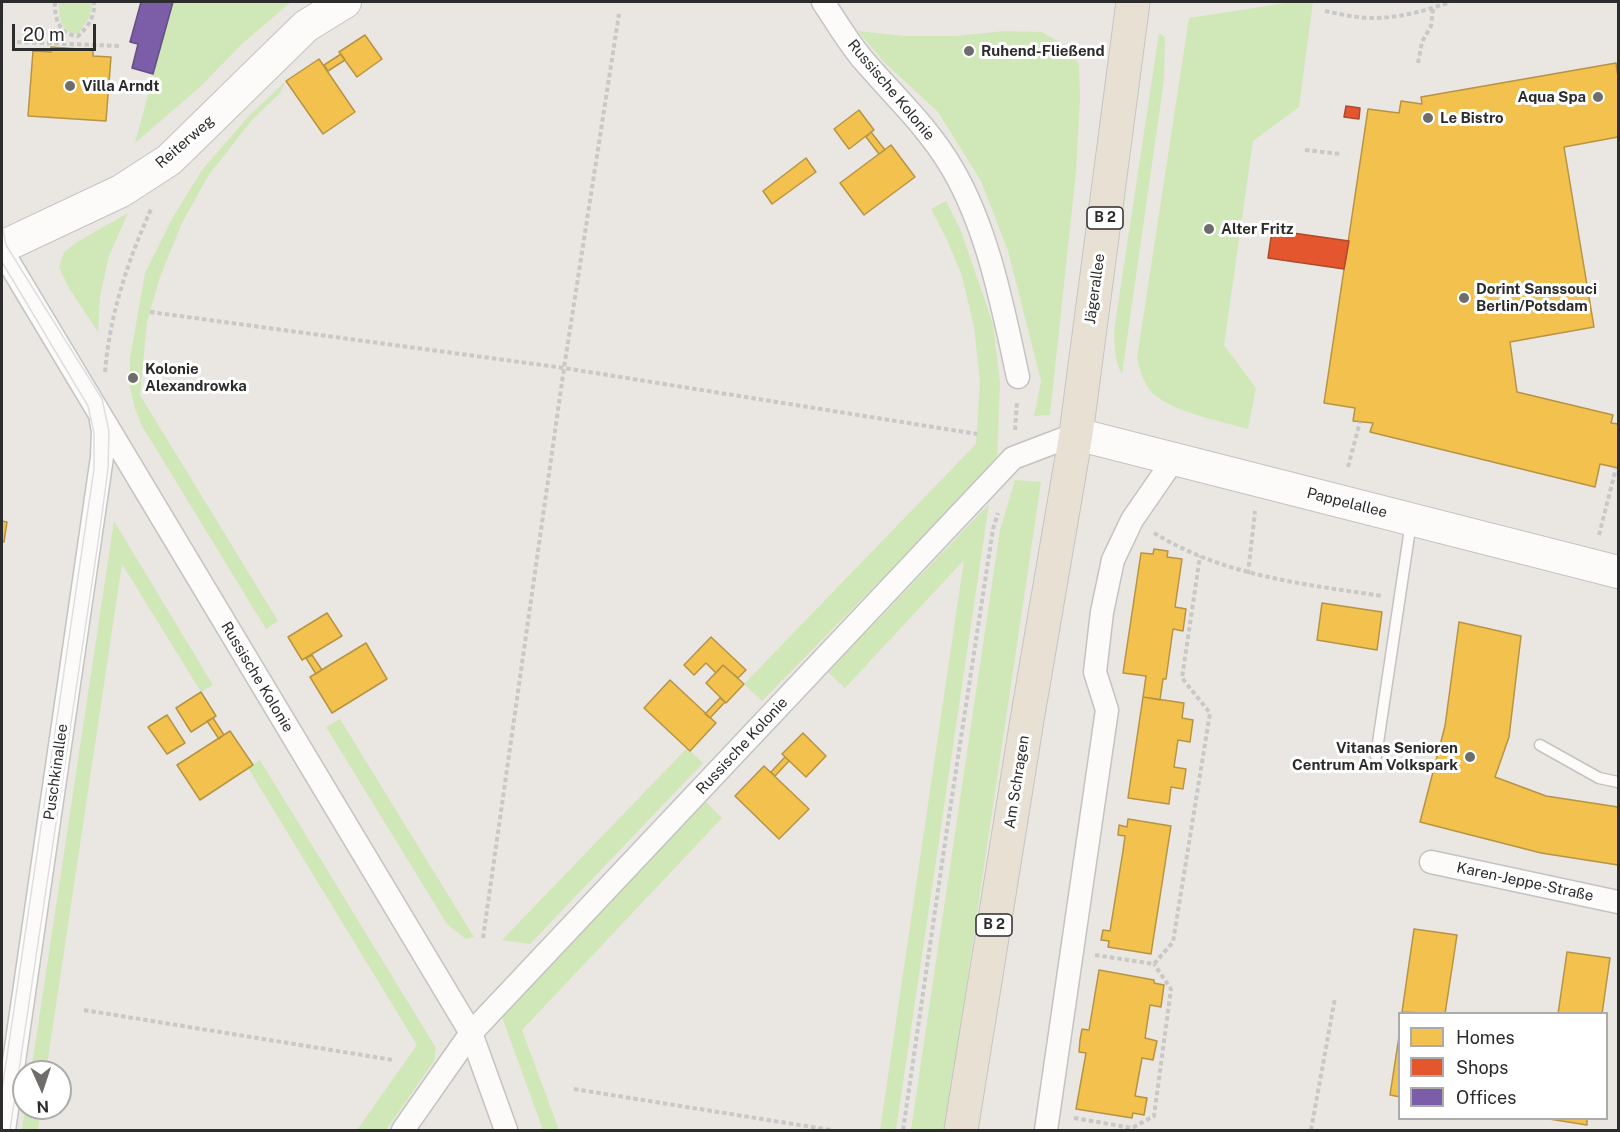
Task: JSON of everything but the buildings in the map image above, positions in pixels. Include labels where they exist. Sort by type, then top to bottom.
[{"type":"main road","name":"Jägerallee","points":[[1076,434],[1133,2]]},
{"type":"main road","name":"Am Schragen","points":[[961,1131],[1076,434]]},
{"type":"street","name":"Reiterweg","points":[[2,249],[121,191],[169,160],[306,26],[345,2]]},
{"type":"street","name":"Russische Kolonie","points":[[823,2],[863,60],[918,119],[953,169],[976,219],[1000,293],[1018,377]]},
{"type":"street","name":"Russische Kolonie","points":[[2,249],[471,1033],[506,1131]]},
{"type":"street","name":"Puschkinallee","points":[[4,1118],[7,1070],[102,457],[103,431],[99,414]]},
{"type":"street","name":"Russische Kolonie","points":[[403,1131],[471,1033],[1013,458],[1076,434]]},
{"type":"street","name":"Pappelallee","points":[[1076,434],[1618,572]]},
{"type":"street","points":[[1047,1122],[1107,710],[1095,672],[1102,612],[1113,560],[1132,520],[1174,459]]},
{"type":"street","name":"Karen-Jeppe-Straße","points":[[1431,862],[1618,902]]},
{"type":"lane","points":[[1376,756],[1412,519]]},
{"type":"lane","points":[[1540,745],[1599,778],[1618,782]]},
{"type":"path","points":[[56,2],[56,15],[62,30],[75,36],[78,36],[90,23],[94,2]]},
{"type":"path","points":[[1324,11],[1369,19],[1404,16],[1450,2]]},
{"type":"path","points":[[1418,63],[1422,42],[1431,26],[1433,8]]},
{"type":"path","points":[[483,938],[564,368],[619,14]]},
{"type":"path","points":[[74,44],[75,36]]},
{"type":"path","points":[[17,42],[121,46]]},
{"type":"path","points":[[1305,150],[1341,154]]},
{"type":"path","points":[[99,414],[107,347],[124,275],[155,202],[169,160]]},
{"type":"path","points":[[150,312],[564,368],[977,434]]},
{"type":"path","points":[[1013,458],[1018,377]]},
{"type":"path","points":[[1348,467],[1360,422]]},
{"type":"path","points":[[1599,536],[1616,468]]},
{"type":"path","points":[[1248,574],[1258,480]]},
{"type":"path","points":[[903,1131],[993,529],[999,509]]},
{"type":"path","points":[[1132,520],[1169,543],[1248,574],[1400,599]]},
{"type":"path","points":[[1154,964],[1173,942],[1210,712],[1182,678],[1200,556]]},
{"type":"path","points":[[1047,1122],[1133,1129],[1154,1116],[1171,989],[1154,964],[1072,952]]},
{"type":"path","points":[[1311,1131],[1335,998]]},
{"type":"path","points":[[84,1010],[393,1060]]},
{"type":"path","points":[[574,1089],[831,1131]]},
{"type":"green space","points":[[59,2],[92,2],[90,16],[78,34],[64,27],[59,13]]},
{"type":"green space","points":[[173,2],[291,2],[243,43],[200,87],[135,143]]},
{"type":"green space","points":[[1293,2],[1313,2],[1299,107],[1253,141],[1224,345],[1256,388],[1248,429],[1195,414],[1157,397],[1149,389],[1137,358],[1189,18]]},
{"type":"green space","points":[[858,31],[903,36],[955,36],[1005,31],[1042,32],[1066,46],[1079,64],[1080,99],[1076,172],[1050,415],[1034,416],[1041,381],[1008,251],[981,181],[938,112],[883,61]]},
{"type":"green space","points":[[1159,33],[1165,37],[1164,80],[1122,374],[1116,359],[1114,331]]},
{"type":"green space","points":[[286,81],[280,93],[252,120],[208,176],[182,223],[160,277],[147,322],[140,395],[278,621],[266,629],[142,426],[130,388],[130,358],[145,273],[172,219],[202,170],[248,117]]},
{"type":"green space","points":[[946,201],[961,231],[993,324],[1000,383],[997,461],[762,701],[744,684],[976,444],[980,382],[974,326],[961,273],[931,209]]},
{"type":"green space","points":[[128,213],[109,256],[100,296],[98,332],[69,288],[59,267],[64,252]]},
{"type":"green space","points":[[1015,480],[1041,482],[945,1130],[911,1130],[1000,530]]},
{"type":"green space","points":[[989,504],[896,1130],[880,1130],[964,560],[845,688],[828,672]]},
{"type":"green space","points":[[114,521],[213,685],[201,692],[122,564],[48,1060],[33,1060]]},
{"type":"green space","points":[[340,719],[474,937],[466,939],[447,924],[326,727]]},
{"type":"green space","points":[[687,748],[703,763],[530,944],[502,940]]},
{"type":"green space","points":[[260,760],[436,1048],[434,1061],[386,1130],[357,1130],[417,1045],[248,768]]},
{"type":"green space","points":[[705,801],[722,818],[522,1030],[559,1130],[543,1130],[502,1017]]},
{"type":"green space","points":[[23,1120],[39,1120],[38,1130],[22,1130]]},
{"type":"tram line","points":[[2,29],[3,2]]},
{"type":"tram line","points":[[2,224],[6,245],[102,399],[109,431],[108,469],[99,536],[10,1130]]},
{"type":"tram line","points":[[2,262],[88,406],[94,433],[94,469],[2,1090]]},
{"type":"place","name":"Ruhend-Fließend","points":[[969,51]]},
{"type":"place","name":"Villa Arndt","points":[[70,86]]},
{"type":"place","name":"Aqua Spa","points":[[1598,97]]},
{"type":"place","name":"Le Bistro","points":[[1428,118]]},
{"type":"place","name":"Alter Fritz","points":[[1209,229]]},
{"type":"place","name":"Dorint Sanssouci Berlin/Potsdam","points":[[1464,298]]},
{"type":"place","name":"Kolonie Alexandrowka","points":[[133,378]]},
{"type":"place","name":"Vitanas Senioren Centrum Am Volkspark","points":[[1470,757]]}]
